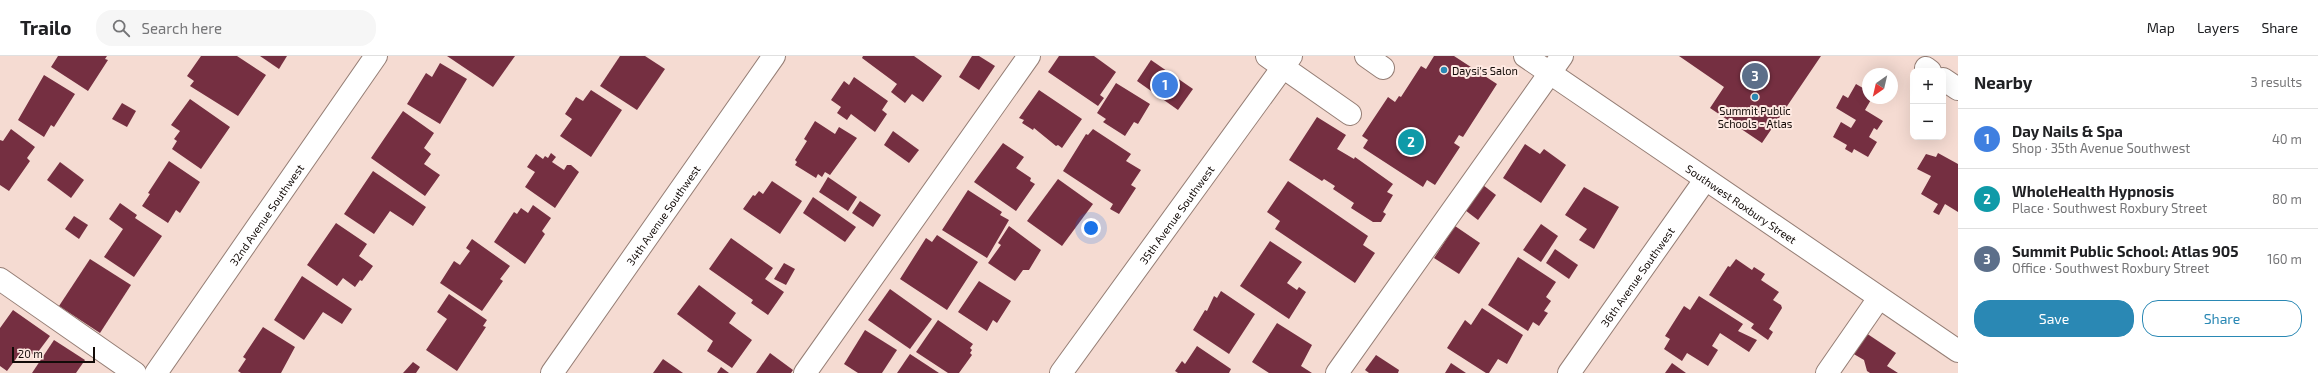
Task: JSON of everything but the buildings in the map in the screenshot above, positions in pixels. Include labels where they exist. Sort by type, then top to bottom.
[{"type":"street","name":"32nd Avenue Southwest","points":[[156,373],[376,56]]},
{"type":"street","name":"34th Avenue Southwest","points":[[552,373],[774,56]]},
{"type":"street","points":[[805,373],[1029,56]]},
{"type":"street","name":"Southwest Roxbury Street","points":[[1525,56],[1556,65],[1705,180],[1958,351]]},
{"type":"street","points":[[1280,60],[1350,114]]},
{"type":"street","name":"35th Avenue Southwest","points":[[1061,373],[1280,60]]},
{"type":"street","points":[[1337,373],[1556,65]]},
{"type":"street","points":[[1946,81],[1958,89]]},
{"type":"street","name":"36th Avenue Southwest","points":[[1569,373],[1705,180]]},
{"type":"street","points":[[0,280],[135,373]]},
{"type":"street","points":[[1827,373],[1880,298]]},
{"type":"place","name":"Daysi's Salon","points":[[1444,70]]},
{"type":"place","name":"Summit Public School: Atlas 905","points":[[1755,76]]},
{"type":"place","name":"Day Nails & Spa","points":[[1165,85]]},
{"type":"place","name":"Summit Public Schools - Atlas","points":[[1755,97]]},
{"type":"place","name":"WholeHealth Hypnosis","points":[[1411,142]]}]
